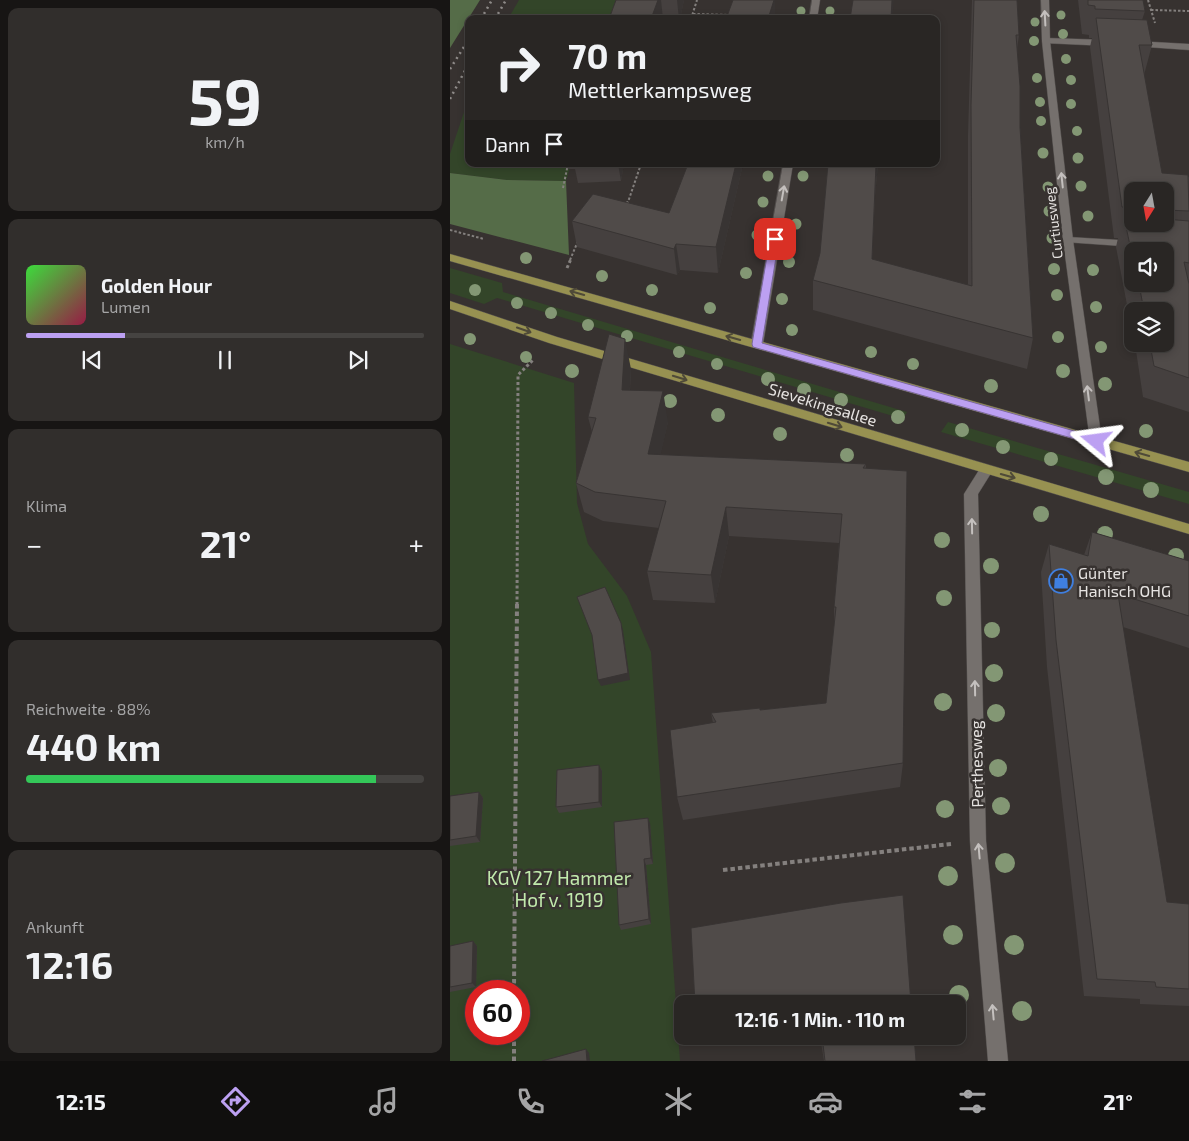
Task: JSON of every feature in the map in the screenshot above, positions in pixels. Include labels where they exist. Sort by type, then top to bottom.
[{"type":"main road","points":[[450,256],[1189,467]]},
{"type":"main road","name":"Sievekingsallee","points":[[450,305],[553,340],[1189,530]]},
{"type":"street","points":[[814,15],[816,0]]},
{"type":"street","name":"Curtiusweg","points":[[1044,0],[1046,41],[1068,240],[1096,441]]},
{"type":"street","points":[[1046,41],[1189,47]]},
{"type":"street","points":[[757,344],[787,167]]},
{"type":"street","points":[[1068,240],[1124,244]]},
{"type":"street","name":"Perthesweg","points":[[986,470],[971,494],[978,841],[998,1061]]},
{"type":"path","points":[[697,0],[693,14],[730,15]]},
{"type":"path","points":[[1151,10],[1189,11]]},
{"type":"path","points":[[564,188],[568,167]]},
{"type":"path","points":[[620,204],[628,202],[640,167]]},
{"type":"path","points":[[450,230],[484,239]]},
{"type":"path","points":[[564,273],[579,237]]},
{"type":"path","points":[[514,980],[518,375],[553,340]]},
{"type":"path","points":[[723,870],[978,841]]},
{"type":"path","points":[[514,1045],[514,1061]]},
{"type":"green space","points":[[450,0],[480,0],[471,15],[465,15],[465,24],[450,48]]},
{"type":"green space","points":[[519,0],[632,0],[626,15],[510,15]]},
{"type":"green space","points":[[465,109],[465,167],[570,167],[566,181],[507,180],[450,173],[450,154]]},
{"type":"green space","points":[[450,173],[507,180],[566,181],[569,255],[450,224]]},
{"type":"green space","points":[[450,268],[502,283],[503,292],[907,412],[903,419],[497,298],[484,304],[450,293]]},
{"type":"green space","name":"KGV 127 Hammer Hof v. 1919","points":[[450,344],[574,383],[577,503],[588,544],[627,596],[651,652],[675,995],[674,1045],[679,1045],[680,1061],[450,1061]]},
{"type":"green space","points":[[948,422],[1189,492],[1189,504],[941,432]]},
{"type":"building","points":[[616,0],[658,0],[652,15],[610,15]]},
{"type":"building","points":[[733,0],[774,0],[769,15],[727,15]]},
{"type":"building","points":[[853,0],[892,0],[891,15],[851,15]]},
{"type":"building","points":[[974,0],[1017,0],[1019,35],[1016,35],[1020,86],[1020,127],[1033,338],[813,280],[820,253],[828,167],[876,167],[872,259],[972,286],[971,105]]},
{"type":"building","points":[[1088,0],[1143,0],[1145,11],[1095,9],[1095,6],[1088,5]]},
{"type":"building","points":[[1096,18],[1147,20],[1152,45],[1139,45],[1162,173],[1188,175],[1189,211],[1174,210],[1174,182],[1124,182],[1124,207],[1122,207]]},
{"type":"building","points":[[687,167],[735,167],[716,247],[676,244],[674,249],[572,221],[593,194],[669,213]]},
{"type":"building","points":[[1174,220],[1189,221],[1189,263],[1184,262],[1189,284],[1189,378],[1154,366],[1151,352],[1174,352],[1174,302],[1142,302],[1140,292],[1174,292],[1174,242],[1129,242],[1127,232],[1174,232]]},
{"type":"building","points":[[609,334],[625,339],[622,390],[663,391],[648,454],[866,464],[863,468],[907,471],[903,763],[677,797],[670,730],[716,722],[711,713],[826,703],[836,607],[834,607],[842,514],[726,507],[711,575],[647,571],[666,501],[595,492],[576,483],[596,418],[588,417]]},
{"type":"building","points":[[1092,532],[1189,561],[1189,616],[1118,594],[1167,902],[1189,904],[1189,989],[1156,987],[1155,982],[1097,979],[1056,640],[1049,544],[1088,556]]},
{"type":"building","points":[[605,587],[621,623],[628,673],[598,680],[592,635],[577,597]]},
{"type":"building","points":[[599,765],[599,802],[556,807],[557,770]]},
{"type":"building","points":[[479,792],[476,836],[450,840],[450,796]]},
{"type":"building","points":[[648,818],[651,858],[644,859],[649,919],[619,925],[614,822]]},
{"type":"building","points":[[903,895],[910,995],[695,995],[691,928],[841,903]]},
{"type":"building","points":[[473,941],[472,980],[465,980],[465,984],[450,987],[450,946]]},
{"type":"building","points":[[823,1045],[915,1045],[916,1061],[825,1061]]},
{"type":"building","points":[[586,1049],[587,1061],[542,1061]]},
{"type":"railway","points":[[483,15],[492,0]]},
{"type":"railway","points":[[497,15],[506,0]]},
{"type":"railway","points":[[450,69],[465,45]]},
{"type":"railway","points":[[450,99],[465,71]]},
{"type":"place","name":"Günter Hanisch OHG","points":[[1061,581]]},
{"type":"route","points":[[775,239],[757,344],[1096,441]]}]
